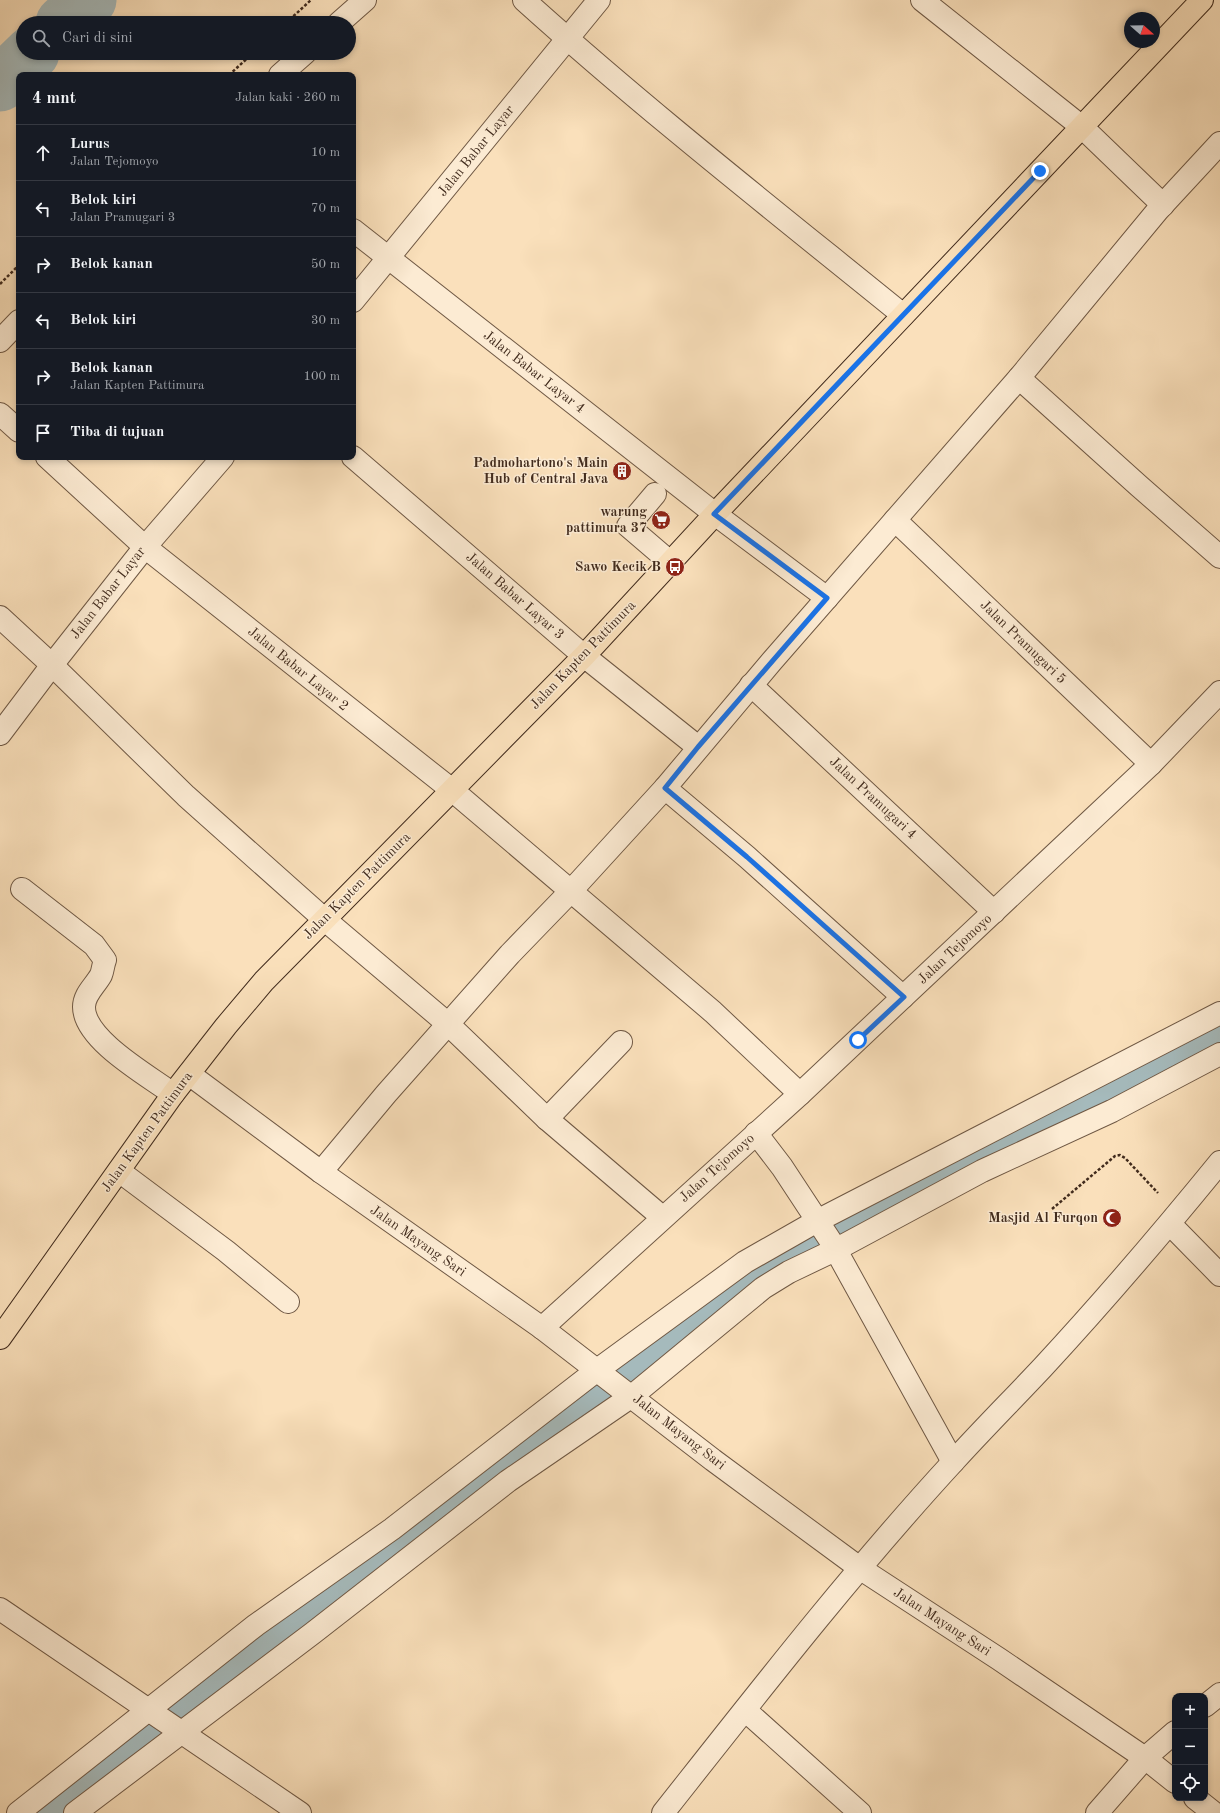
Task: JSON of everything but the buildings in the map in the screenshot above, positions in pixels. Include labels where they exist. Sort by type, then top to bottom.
[{"type":"main road","name":"Jalan Kapten Pattimura","points":[[0,1338],[174,1094],[226,1026],[264,981],[584,656],[714,514],[1202,0]]},
{"type":"street","points":[[347,16],[365,0]]},
{"type":"street","points":[[524,0],[568,39],[903,316]]},
{"type":"street","name":"Jalan Babar Layar","points":[[356,297],[599,0]]},
{"type":"street","points":[[922,0],[1082,127],[1163,206]]},
{"type":"street","points":[[283,72],[297,60]]},
{"type":"street","points":[[321,1172],[386,1094],[510,954],[570,892],[665,788],[751,685],[1019,378],[1163,206],[1220,143]]},
{"type":"street","name":"Jalan Babar Layar 4","points":[[356,232],[714,514],[827,598]]},
{"type":"street","points":[[0,341],[16,324]]},
{"type":"street","points":[[1019,378],[1220,557]]},
{"type":"street","points":[[0,414],[16,428]]},
{"type":"street","name":"Jalan Babar Layar 2","points":[[50,460],[145,546],[452,790],[570,892],[713,1012],[800,1094]]},
{"type":"street","name":"Jalan Babar Layar","points":[[0,734],[52,664],[145,546],[219,460]]},
{"type":"street","name":"Jalan Babar Layar 3","points":[[356,460],[584,656],[698,747]]},
{"type":"street","points":[[655,494],[628,526],[670,562]]},
{"type":"street","name":"Jalan Pramugari 5","points":[[895,520],[1151,764]]},
{"type":"street","points":[[0,617],[52,664],[186,796],[324,919],[448,1024],[547,1119],[662,1217]]},
{"type":"street","name":"Jalan Pramugari 4","points":[[751,685],[994,912]]},
{"type":"street","name":"Jalan Tejomoyo","points":[[542,1328],[662,1217],[800,1094],[904,997],[1151,764],[1220,692]]},
{"type":"street","points":[[665,788],[747,857],[904,997]]},
{"type":"street","points":[[22,889],[94,945],[105,960],[101,974],[86,997],[84,1006],[86,1018],[93,1031],[112,1050],[174,1094]]},
{"type":"street","points":[[18,1813],[150,1712],[256,1625],[392,1529],[597,1371],[745,1262],[1220,1013]]},
{"type":"street","points":[[547,1119],[621,1042]]},
{"type":"street","points":[[75,1813],[508,1481],[628,1393],[763,1288],[833,1247],[982,1171],[1112,1111],[1220,1054]]},
{"type":"street","name":"Jalan Mayang Sari","points":[[190,1074],[321,1172],[542,1328],[713,1460],[861,1569],[999,1659],[1145,1758],[1172,1780]]},
{"type":"street","points":[[756,1133],[782,1168],[833,1247],[953,1462]]},
{"type":"street","points":[[663,1813],[745,1710],[861,1569],[953,1462],[1043,1367],[1174,1219],[1220,1162]]},
{"type":"street","points":[[119,1171],[226,1251],[288,1302]]},
{"type":"street","points":[[1174,1219],[1220,1275]]},
{"type":"street","points":[[0,1609],[300,1813]]},
{"type":"street","points":[[1208,1704],[1220,1694]]},
{"type":"street","points":[[745,1710],[860,1813]]},
{"type":"street","points":[[1097,1813],[1145,1758],[1172,1735]]},
{"type":"street","points":[[1199,1801],[1214,1813]]},
{"type":"path","points":[[294,16],[312,0]]},
{"type":"path","points":[[232,72],[245,60]]},
{"type":"path","points":[[0,284],[16,269]]},
{"type":"path","points":[[1052,1209],[1115,1156],[1120,1155],[1125,1158],[1174,1219]]},
{"type":"waterway","points":[[71,16],[89,0]]},
{"type":"waterway","points":[[0,84],[25,60]]},
{"type":"waterway","points":[[36,1813],[72,1792],[144,1732],[611,1392],[757,1265],[1220,1033]]},
{"type":"place","name":"Padmohartono's Main Hub of Central Java","points":[[622,471]]},
{"type":"place","name":"warung pattimura 37","points":[[661,520]]},
{"type":"place","name":"Sawo Kecik B","points":[[675,567]]},
{"type":"place","name":"Masjid Al Furqon","points":[[1112,1218]]},
{"type":"route","points":[[858,1040],[904,997],[747,857],[665,788],[698,747],[827,598],[714,514],[1040,171]]}]
